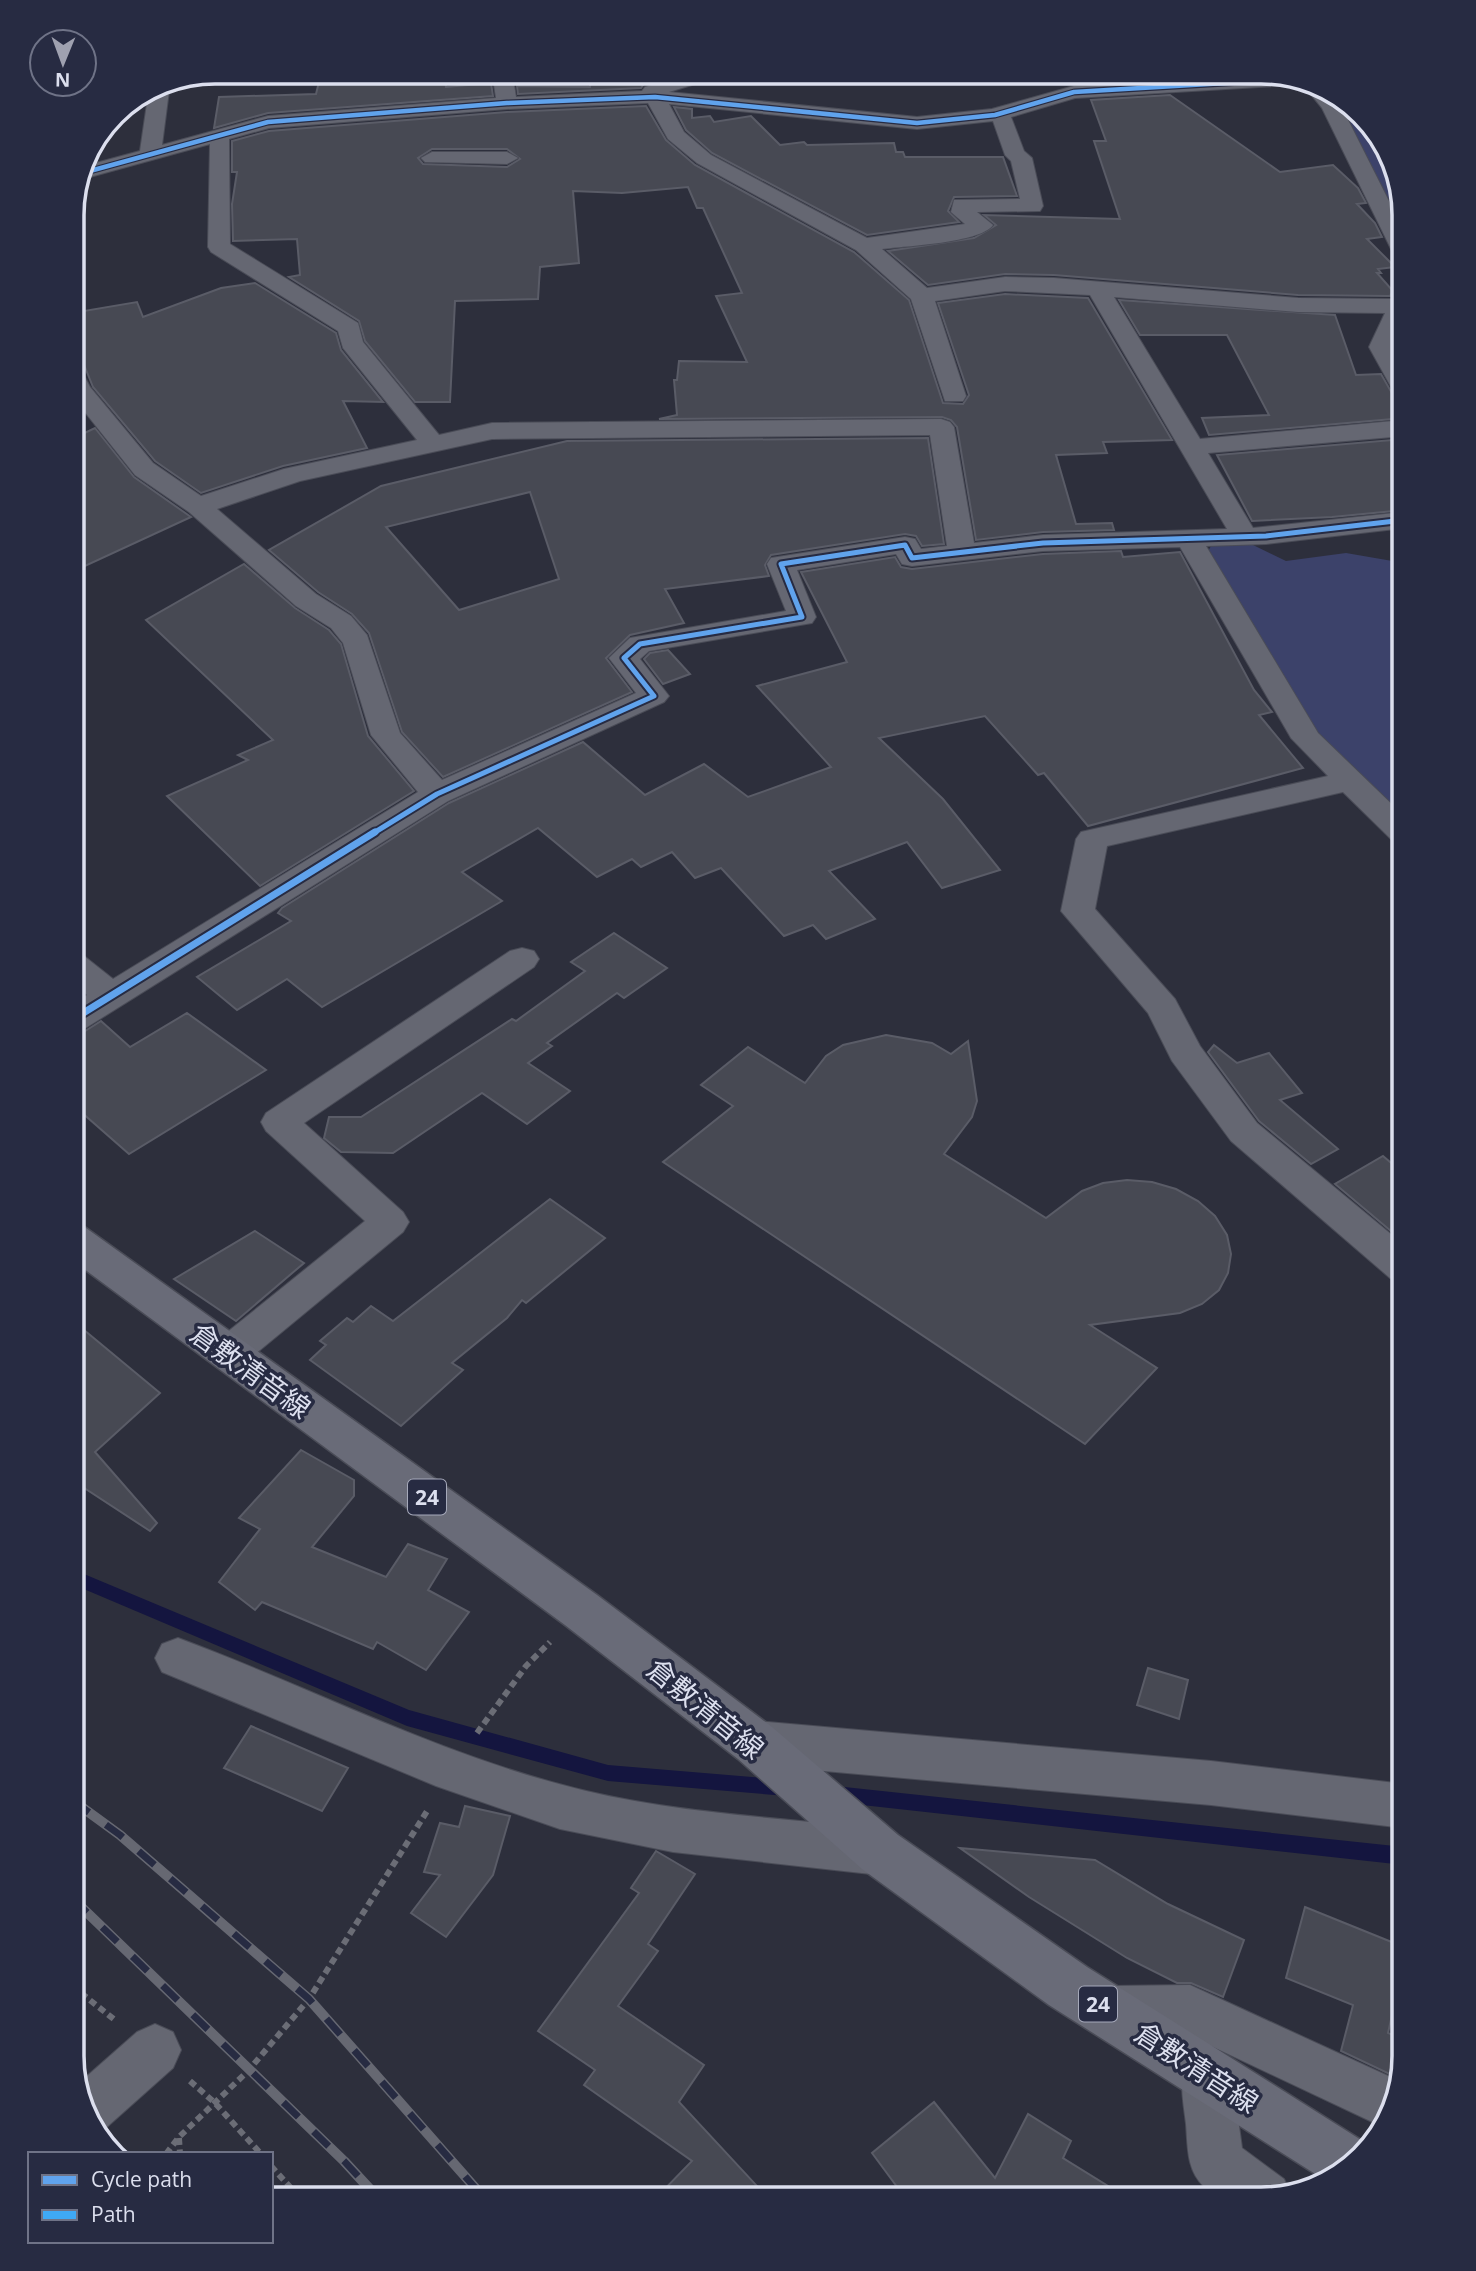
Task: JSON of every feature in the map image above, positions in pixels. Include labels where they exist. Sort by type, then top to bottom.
[{"type":"main road","name":"倉敷清音線","points":[[84,1248],[582,1610],[765,1754],[868,1841],[1110,2011],[1342,2159]]},
{"type":"street","points":[[504,84],[508,103]]},
{"type":"street","points":[[1166,84],[1171,88]]},
{"type":"street","points":[[92,170],[268,122],[508,103],[631,99],[652,87],[917,123],[959,121],[1000,113],[1074,92],[1225,84]]},
{"type":"street","points":[[652,87],[675,135],[704,159],[864,245],[922,296],[954,396]]},
{"type":"street","points":[[150,154],[158,97]]},
{"type":"street","points":[[1328,102],[1392,229]]},
{"type":"street","points":[[457,158],[459,107]]},
{"type":"street","points":[[864,245],[962,232],[982,225],[962,212],[962,205],[1032,206],[1021,159],[1014,155],[1000,113]]},
{"type":"street","points":[[216,135],[220,141],[219,247],[350,328],[351,343],[434,445]]},
{"type":"street","points":[[432,158],[507,158]]},
{"type":"street","points":[[922,296],[1005,285],[1097,287],[1298,305],[1392,301]]},
{"type":"street","points":[[1097,287],[1245,537]]},
{"type":"street","points":[[1392,323],[1381,347],[1392,367]]},
{"type":"street","points":[[84,398],[144,469],[198,506],[306,600],[341,622],[357,641],[386,735],[438,794]]},
{"type":"street","points":[[198,506],[293,475],[492,431],[941,427],[962,551]]},
{"type":"street","points":[[1194,447],[1392,429]]},
{"type":"street","points":[[84,1013],[438,794],[654,696],[624,658],[640,644],[802,617],[781,564],[905,545],[912,558],[1044,543],[1245,537],[1392,521]]},
{"type":"street","points":[[1188,538],[1306,738],[1392,822]]},
{"type":"street","points":[[1350,781],[1092,839],[1078,911],[1163,1007],[1185,1052],[1244,1132],[1392,1257]]},
{"type":"street","points":[[229,1353],[390,1222],[279,1122],[522,959]]},
{"type":"street","points":[[84,974],[111,996]]},
{"type":"street","points":[[178,1658],[453,1770],[560,1807],[673,1829],[868,1841]]},
{"type":"street","points":[[765,1754],[1211,1783],[1392,1805]]},
{"type":"street","points":[[1110,2011],[1190,2010],[1384,2101]]},
{"type":"street","points":[[94,2105],[155,2050]]},
{"type":"street","points":[[1206,2074],[1217,2162],[1250,2187]]},
{"type":"path","points":[[489,1714],[526,1666],[582,1610]]},
{"type":"path","points":[[167,2152],[178,2137],[248,2071],[309,2000],[453,1770]]},
{"type":"path","points":[[215,2103],[259,2152]]},
{"type":"path","points":[[178,2137],[180,2152]]},
{"type":"path","points":[[273,2168],[290,2187]]},
{"type":"shaded area","points":[[1345,114],[1360,129],[1379,157],[1391,206]]},
{"type":"shaded area","points":[[1253,545],[1286,561],[1346,553],[1392,561],[1392,804],[1316,731],[1206,555],[1211,546]]},
{"type":"building","points":[[318,84],[446,84],[446,87],[491,84],[493,96],[268,113],[214,128],[219,97],[316,94]]},
{"type":"building","points":[[590,84],[644,84],[641,88],[518,94],[517,86],[590,87]]},
{"type":"building","points":[[1170,95],[1280,172],[1333,165],[1358,188],[1366,203],[1357,204],[1375,223],[1382,237],[1367,239],[1392,264],[1392,267],[1378,269],[1381,273],[1377,273],[1392,290],[1390,296],[1298,295],[1054,275],[1005,274],[928,285],[888,251],[974,238],[996,225],[984,215],[1120,219],[1094,141],[1106,141],[1091,100]]},
{"type":"building","points":[[646,106],[666,140],[695,165],[854,252],[909,300],[943,403],[963,404],[969,395],[938,303],[1005,294],[1088,298],[1172,440],[1103,442],[1107,453],[1056,455],[1076,524],[1112,523],[1114,530],[1043,532],[976,540],[957,427],[951,420],[942,417],[659,419],[677,415],[674,380],[677,380],[679,361],[747,362],[716,296],[742,293],[703,208],[697,208],[688,187],[622,193],[573,191],[579,263],[540,267],[538,299],[455,301],[450,402],[415,402],[365,341],[359,321],[289,277],[300,275],[297,239],[233,241],[232,204],[237,172],[232,172],[232,141],[269,131],[507,112]],"holes":[[[432,149],[507,149],[520,159],[507,167],[423,164],[418,158]]]},
{"type":"building","points":[[674,107],[692,109],[692,118],[710,116],[714,122],[751,116],[780,145],[804,142],[807,145],[894,143],[896,152],[903,152],[905,157],[1003,157],[1017,196],[954,197],[948,211],[959,222],[867,235],[712,153],[686,130]]},
{"type":"building","points":[[255,283],[336,333],[341,350],[383,402],[343,401],[367,448],[283,466],[201,493],[155,461],[93,387],[84,365],[84,311],[137,302],[143,317],[221,288]]},
{"type":"building","points":[[1119,300],[1335,315],[1356,375],[1381,374],[1392,393],[1392,419],[1209,435],[1202,418],[1269,415],[1227,335],[1140,335]]},
{"type":"building","points":[[95,428],[134,477],[191,517],[84,566],[84,433]]},
{"type":"building","points":[[928,438],[944,544],[922,546],[916,536],[905,534],[771,555],[765,565],[769,576],[665,589],[684,623],[630,635],[606,658],[632,692],[443,777],[402,732],[369,633],[352,614],[318,592],[269,550],[381,486],[567,441]],"holes":[[[530,492],[559,579],[459,610],[386,527]]]},
{"type":"building","points":[[1392,440],[1392,511],[1252,521],[1217,455]]},
{"type":"building","points":[[1121,551],[1123,557],[1180,552],[1254,690],[1272,712],[1259,715],[1303,768],[1088,826],[1044,773],[1038,775],[985,716],[879,738],[943,799],[1000,870],[942,888],[907,842],[829,871],[875,919],[826,939],[813,925],[784,936],[721,868],[695,878],[672,852],[641,867],[632,859],[597,877],[538,828],[462,872],[502,901],[322,1007],[287,979],[237,1010],[197,977],[291,921],[278,913],[282,908],[449,803],[583,742],[645,795],[704,764],[748,797],[831,767],[757,686],[847,662],[801,572],[895,557],[901,567],[912,569],[1043,554]]},
{"type":"building","points":[[244,564],[295,608],[329,630],[341,644],[368,736],[414,791],[260,886],[167,796],[248,760],[238,755],[273,740],[146,620]]},
{"type":"building","points":[[668,650],[690,674],[663,684],[644,659],[650,653]]},
{"type":"building","points":[[614,933],[667,968],[624,998],[617,993],[547,1043],[552,1046],[528,1063],[570,1091],[527,1124],[482,1093],[393,1153],[341,1152],[324,1138],[329,1117],[361,1117],[512,1019],[516,1021],[585,971],[571,962]]},
{"type":"building","points":[[187,1013],[266,1070],[129,1154],[84,1115],[84,1031],[101,1021],[130,1047]]},
{"type":"building","points":[[886,1035],[932,1043],[951,1054],[968,1041],[977,1101],[972,1117],[944,1154],[1046,1218],[1082,1191],[1103,1183],[1127,1180],[1152,1182],[1176,1189],[1198,1201],[1215,1216],[1227,1235],[1231,1254],[1228,1273],[1219,1290],[1202,1304],[1180,1313],[1090,1325],[1157,1368],[1085,1444],[663,1162],[733,1106],[701,1085],[748,1047],[805,1083],[826,1056],[843,1045]]},
{"type":"building","points":[[1214,1045],[1237,1063],[1269,1053],[1302,1093],[1280,1100],[1338,1149],[1311,1164],[1259,1121],[1208,1052]]},
{"type":"building","points":[[1383,1156],[1392,1164],[1392,1232],[1335,1184]]},
{"type":"building","points":[[550,1199],[605,1238],[526,1303],[522,1300],[507,1318],[452,1363],[463,1370],[401,1426],[310,1360],[326,1345],[320,1341],[347,1318],[353,1322],[371,1306],[393,1321]]},
{"type":"building","points":[[255,1231],[304,1263],[236,1321],[174,1279]]},
{"type":"building","points":[[84,1330],[160,1393],[95,1452],[157,1523],[150,1531],[84,1488]]},
{"type":"building","points":[[301,1450],[354,1480],[354,1496],[312,1547],[386,1577],[408,1544],[447,1559],[428,1590],[469,1612],[426,1670],[377,1642],[373,1649],[262,1602],[255,1610],[219,1582],[260,1529],[239,1518]]},
{"type":"building","points":[[1148,1668],[1188,1680],[1179,1719],[1137,1705]]},
{"type":"building","points":[[251,1726],[348,1768],[322,1811],[224,1768]]},
{"type":"building","points":[[465,1806],[510,1816],[493,1875],[446,1937],[411,1913],[440,1875],[424,1872],[440,1823],[459,1827]]},
{"type":"building","points":[[960,1848],[1095,1860],[1168,1904],[1244,1940],[1223,1997],[1191,1983],[1177,1983],[1127,1958],[1029,1897]]},
{"type":"building","points":[[656,1851],[695,1874],[648,1944],[658,1951],[618,2006],[704,2065],[679,2102],[758,2187],[667,2187],[692,2161],[584,2085],[595,2070],[538,2031],[639,1893],[631,1888]]},
{"type":"building","points":[[1305,1907],[1392,1942],[1392,2015],[1388,2033],[1392,2035],[1391,2074],[1341,2051],[1353,2005],[1286,1978]]},
{"type":"building","points":[[934,2102],[995,2178],[1028,2114],[1071,2141],[1063,2158],[1110,2187],[897,2187],[872,2153]]},
{"type":"waterway","points":[[84,1581],[407,1718],[608,1773],[787,1788]]},
{"type":"waterway","points":[[835,1794],[1392,1855]]},
{"type":"railway","points":[[84,1809],[120,1835],[309,1999],[474,2187]]},
{"type":"railway","points":[[84,1910],[368,2187]]},
{"type":"cycle path","points":[[92,170],[268,122],[507,103],[655,97],[917,123],[959,121],[995,115],[1074,92],[1208,84]]},
{"type":"cycle path","points":[[84,1013],[437,794],[654,696],[624,658],[640,644],[802,617],[781,564],[905,545],[912,558],[1043,543],[1266,536],[1392,521]]}]
